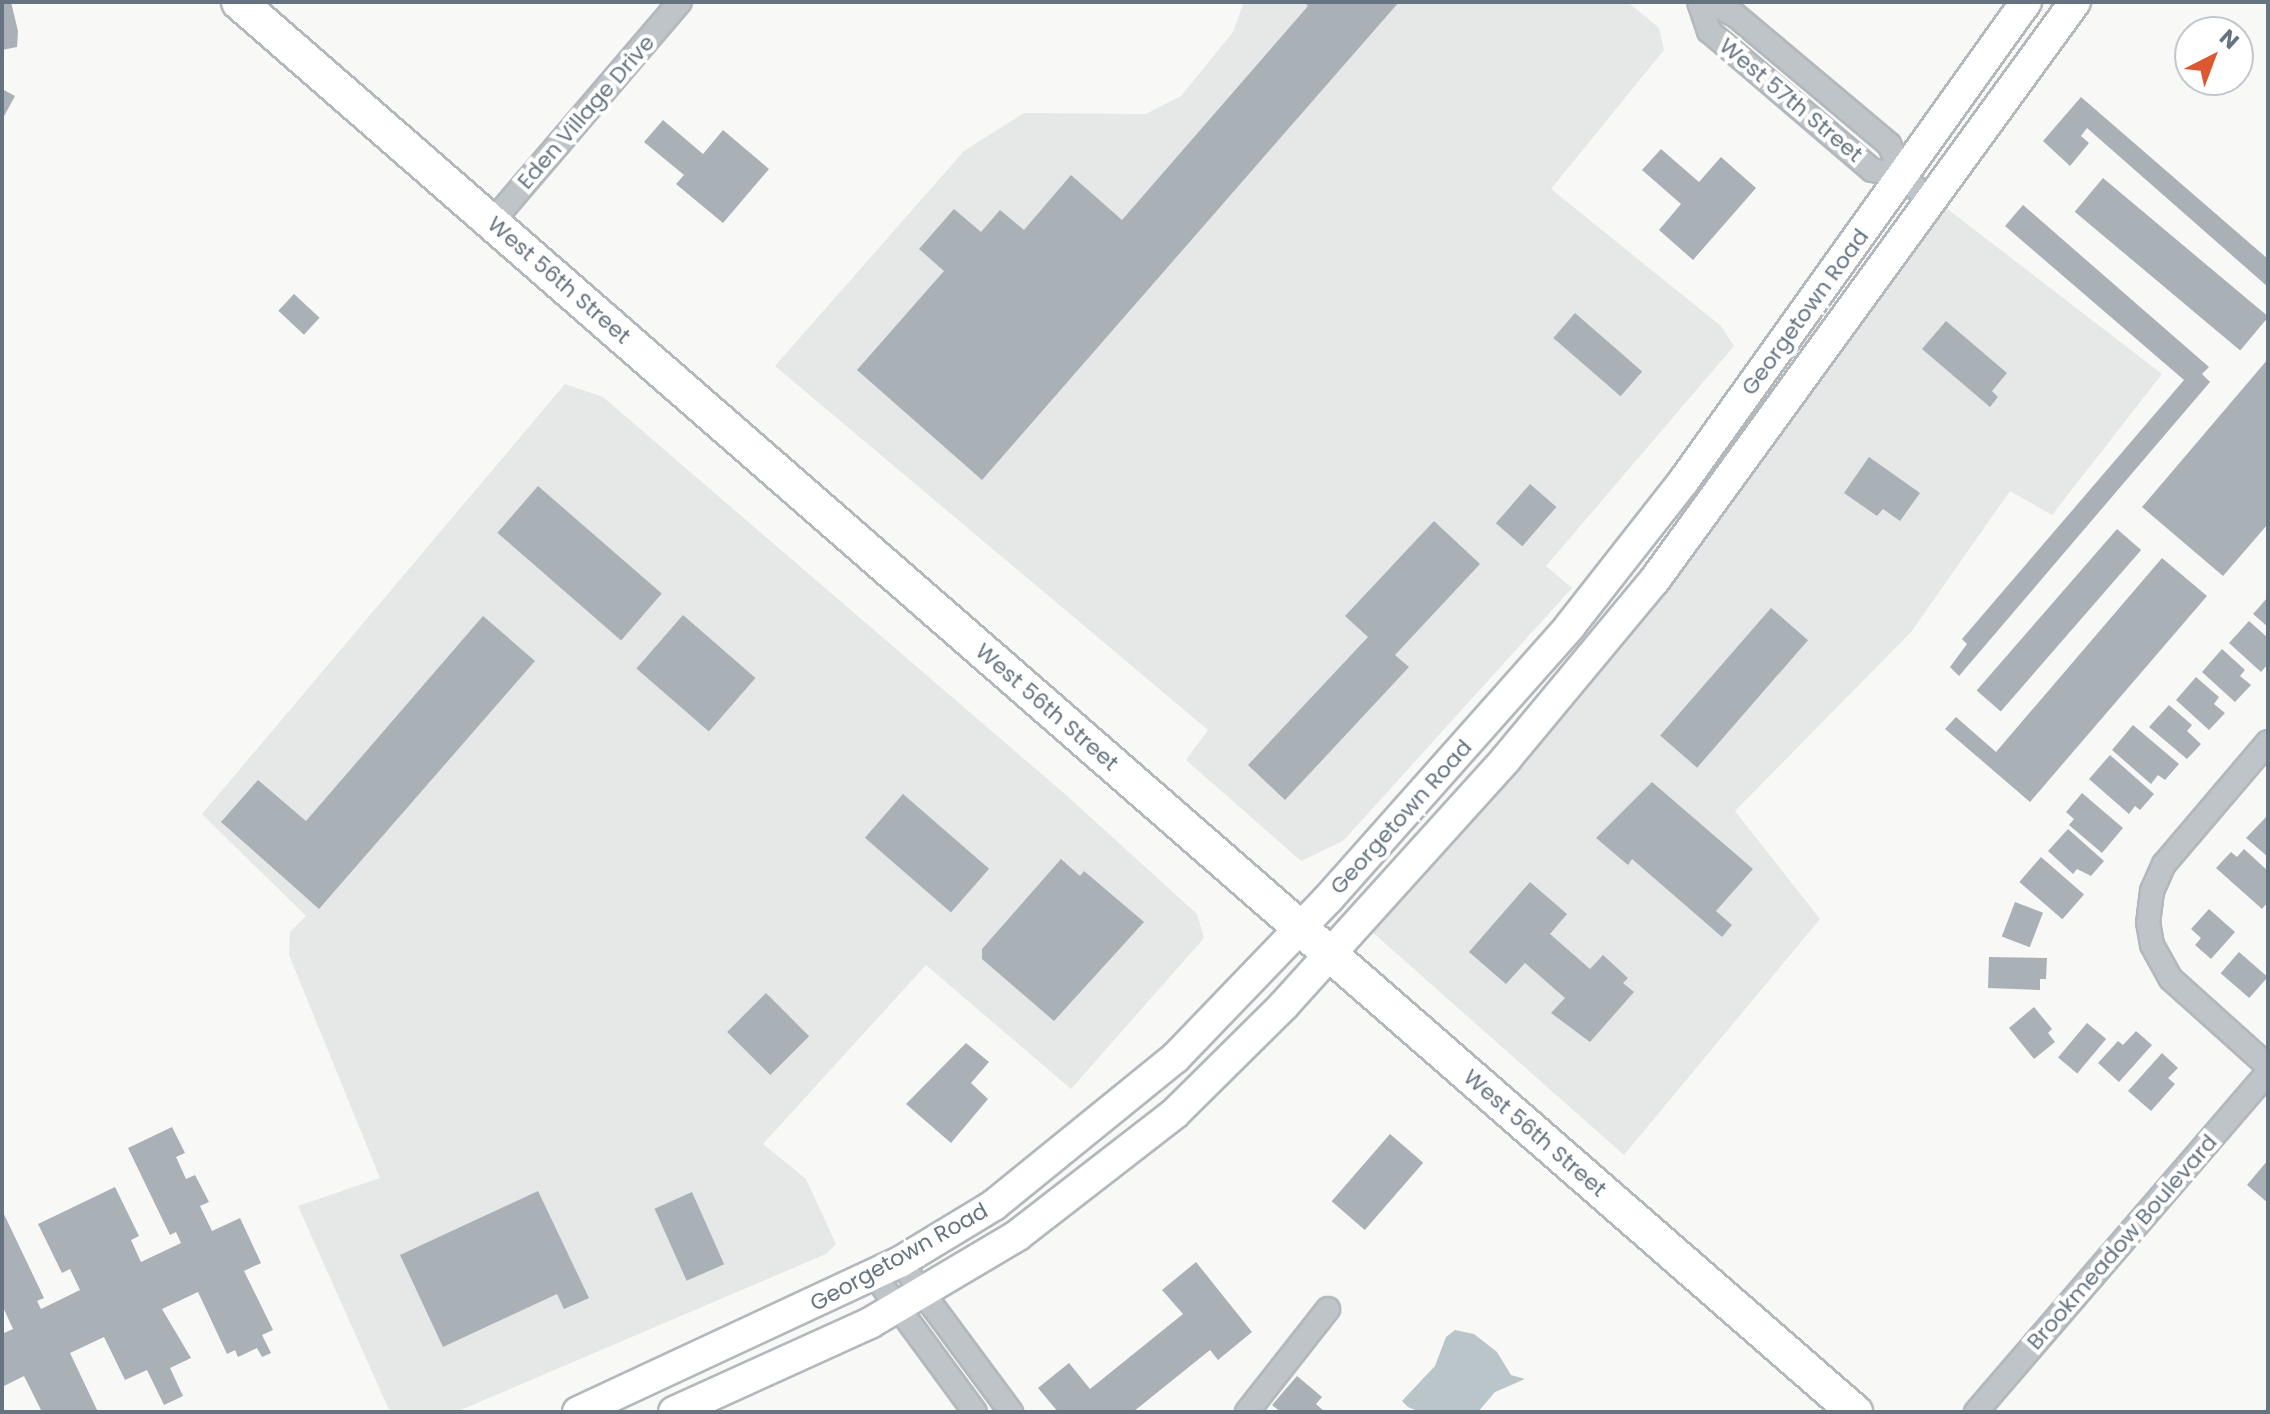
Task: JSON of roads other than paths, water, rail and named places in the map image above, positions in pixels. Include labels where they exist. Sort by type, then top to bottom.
[{"type":"main road","name":"West 56th Street","points":[[239,2],[1301,929],[1838,1406]]},
{"type":"main road","name":"Georgetown Road","points":[[578,1412],[887,1269],[994,1205],[1117,1110],[1301,929],[1570,626],[1683,482],[2026,2]]},
{"type":"main road","name":"Georgetown Road","points":[[674,1412],[894,1309],[1018,1235],[1109,1168],[1204,1085],[1330,955],[1558,699],[1654,581],[2075,2]]},
{"type":"street","name":"Eden Village Drive","points":[[492,222],[680,2]]},
{"type":"street","name":"West 57th Street","points":[[1699,2],[1709,31],[1872,170],[1903,176]]},
{"type":"street","name":"West 57th Street","points":[[1709,2],[1735,15],[1889,144],[1903,176],[1930,201]]},
{"type":"street","points":[[2268,742],[2164,864],[2152,891],[2148,922],[2152,945],[2171,979],[2268,1066]]},
{"type":"street","name":"Brookmeadow Boulevard","points":[[1976,1412],[2268,1072]]},
{"type":"street","points":[[887,1269],[921,1294],[1011,1412]]},
{"type":"street","points":[[887,1269],[894,1309],[975,1412]]},
{"type":"street","points":[[1247,1412],[1328,1309]]}]
